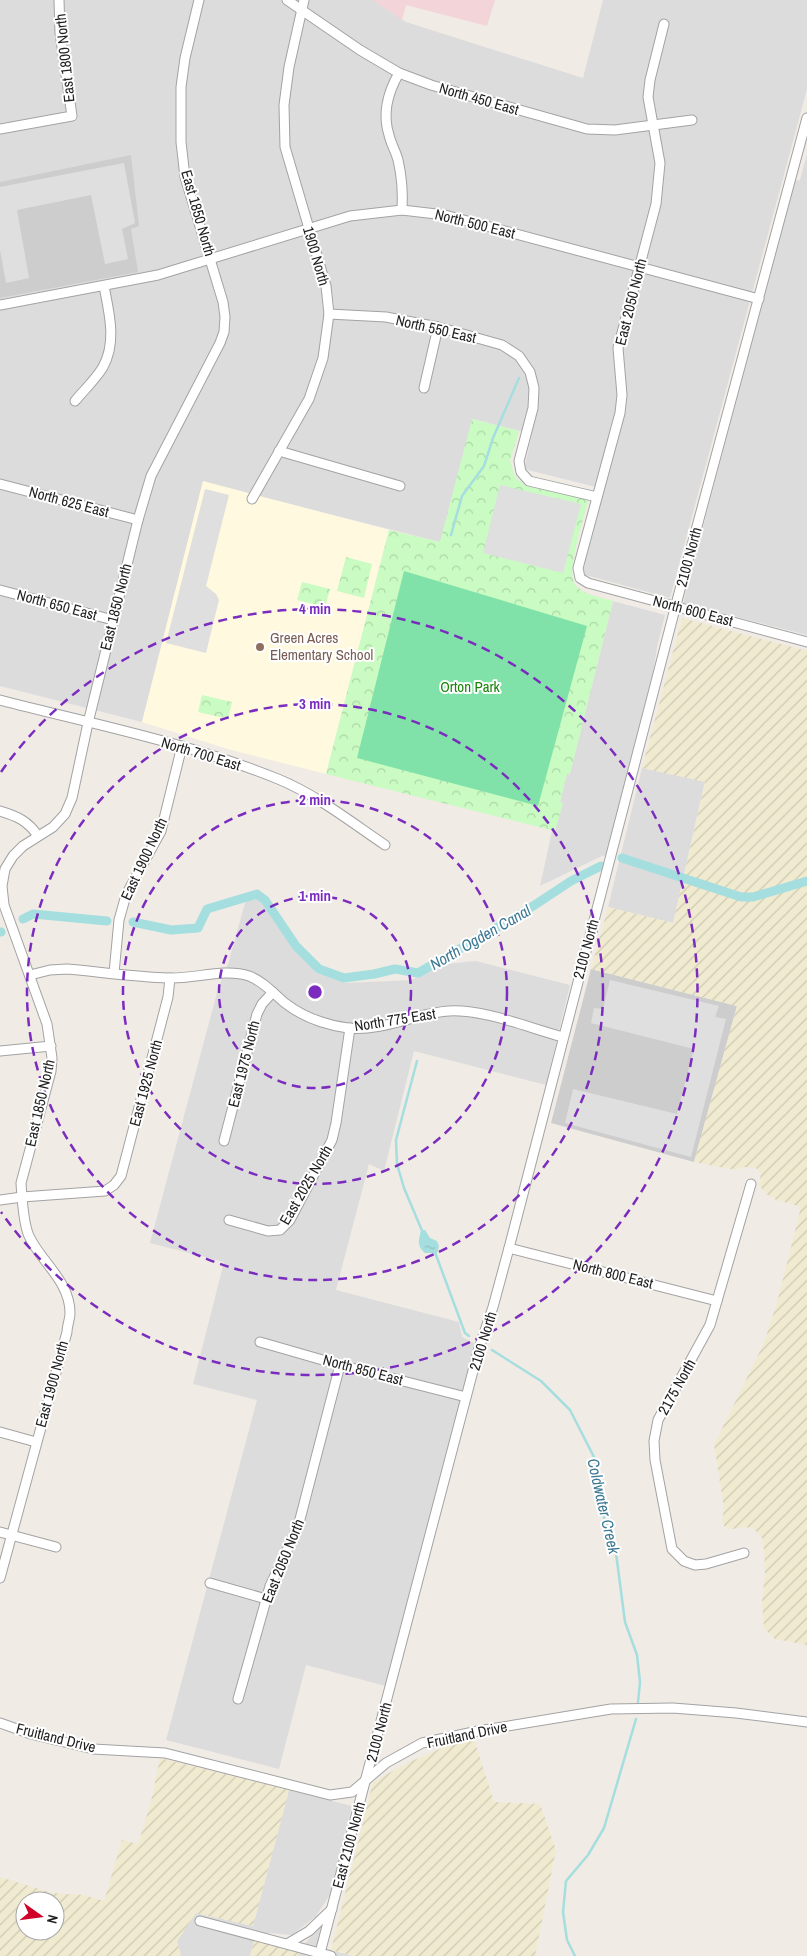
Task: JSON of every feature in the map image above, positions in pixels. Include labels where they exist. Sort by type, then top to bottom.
[{"type":"street","name":"East 1800 North","points":[[0,129],[72,116],[60,33],[59,0]]},
{"type":"street","name":"East 1850 North","points":[[22,1197],[21,1183],[51,1071],[52,1058],[48,1024],[4,905],[2,886],[6,869],[13,856],[22,846],[53,827],[65,814],[72,798],[113,620],[151,476],[213,360],[224,332],[223,302],[186,177],[181,142],[181,87],[185,58],[199,0]]},
{"type":"street","name":"North 450 East","points":[[287,0],[360,50],[400,73],[431,85],[587,129],[615,130],[692,120]]},
{"type":"street","name":"1900 North","points":[[252,499],[309,399],[323,358],[329,314],[326,286],[285,147],[284,105],[304,0]]},
{"type":"street","name":"East 2050 North","points":[[580,578],[578,568],[620,413],[622,395],[618,348],[656,204],[660,163],[648,97],[650,80],[664,24]]},
{"type":"street","points":[[400,73],[390,89],[386,108],[386,123],[398,158],[401,176],[402,210]]},
{"type":"street","name":"2100 North","points":[[366,1780],[466,1396],[509,1248],[676,607],[807,118]]},
{"type":"street","name":"North 500 East","points":[[104,286],[158,275],[350,216],[402,210],[445,215],[759,299]]},
{"type":"street","points":[[0,305],[104,286],[111,328],[109,351],[102,368],[75,401]]},
{"type":"street","name":"North 550 East","points":[[329,314],[386,317],[438,327],[502,345],[519,356],[530,372],[534,388],[533,408],[519,461],[521,472],[529,480],[597,497]]},
{"type":"street","points":[[424,388],[438,327]]},
{"type":"street","points":[[279,451],[400,486]]},
{"type":"street","name":"North 625 East","points":[[0,484],[138,520]]},
{"type":"street","name":"North 600 East","points":[[580,578],[588,584],[807,642]]},
{"type":"street","name":"North 650 East","points":[[0,590],[113,620]]},
{"type":"street","name":"North 700 East","points":[[0,700],[182,746],[279,779],[306,792],[385,845]]},
{"type":"street","name":"East 1900 North","points":[[114,973],[122,906],[126,895],[161,831],[182,746]]},
{"type":"street","points":[[0,811],[29,824],[38,836]]},
{"type":"street","name":"North 775 East","points":[[30,975],[50,970],[67,969],[170,978],[232,974],[249,976],[303,1015],[329,1025],[350,1028],[373,1027],[448,1011],[480,1014],[564,1037]]},
{"type":"street","name":"East 1925 North","points":[[22,1197],[105,1191],[114,1185],[121,1176],[168,997],[170,978]]},
{"type":"street","name":"East 1975 North","points":[[224,1141],[257,1014],[262,1004],[273,992]]},
{"type":"street","name":"East 2025 North","points":[[229,1220],[280,1230],[290,1220],[332,1140],[350,1028]]},
{"type":"street","points":[[0,1051],[51,1046]]},
{"type":"street","name":"2175 North","points":[[744,1553],[706,1564],[695,1565],[684,1561],[672,1549],[655,1460],[654,1441],[658,1420],[710,1325],[752,1184]]},
{"type":"street","points":[[0,1200],[22,1197]]},
{"type":"street","name":"East 1900 North","points":[[0,1578],[70,1313],[67,1297],[57,1276],[28,1235],[22,1197]]},
{"type":"street","name":"North 800 East","points":[[509,1248],[717,1301]]},
{"type":"street","name":"North 850 East","points":[[260,1342],[340,1365],[466,1396]]},
{"type":"street","name":"East 2050 North","points":[[238,1699],[270,1586],[298,1527],[340,1365]]},
{"type":"street","points":[[0,1432],[36,1442]]},
{"type":"street","points":[[0,1532],[56,1546]]},
{"type":"street","points":[[210,1583],[266,1599]]},
{"type":"street","name":"Fruitland Drive","points":[[0,1723],[30,1734],[93,1749],[165,1753],[330,1795],[352,1792],[386,1763],[422,1743],[478,1731],[611,1710],[674,1708],[736,1713],[807,1722]]},
{"type":"street","name":"East 2100 North","points":[[320,1953],[366,1780]]},
{"type":"street","name":"East 2100 North","points":[[287,1944],[309,1931],[332,1909]]},
{"type":"street","points":[[200,1921],[330,1956]]},
{"type":"shaded area","points":[[0,0],[373,0],[406,22],[583,78],[603,0],[807,0],[807,89],[670,598],[582,574],[604,489],[524,469],[532,434],[473,419],[440,542],[203,482],[142,722],[0,686]]},
{"type":"shaded area","points":[[373,0],[495,0],[487,26],[406,5],[402,20]]},
{"type":"shaded area","points":[[807,154],[807,635],[683,603],[794,181],[800,180]]},
{"type":"shaded area","points":[[131,155],[139,226],[131,229],[138,272],[0,298],[0,182]]},
{"type":"shaded area","points":[[124,163],[135,223],[122,229],[128,259],[105,264],[91,195],[17,210],[29,278],[6,283],[0,250],[0,187]]},
{"type":"shaded area","name":"Green Acres Elementary School","points":[[203,481],[389,530],[326,774],[231,750],[142,722]]},
{"type":"shaded area","points":[[500,485],[581,504],[563,573],[483,553]]},
{"type":"shaded area","points":[[205,489],[229,495],[206,586],[216,594],[219,600],[206,653],[166,643]]},
{"type":"shaded area","points":[[613,601],[665,615],[608,855],[602,856],[540,886],[552,831],[555,831],[567,773],[570,773]]},
{"type":"shaded area","points":[[682,618],[807,651],[807,1645],[775,1639],[764,1628],[762,1602],[765,1574],[762,1538],[754,1529],[746,1527],[732,1529],[725,1527],[722,1522],[724,1508],[714,1445],[764,1343],[778,1299],[801,1207],[774,1199],[765,1193],[759,1185],[761,1173],[756,1168],[745,1167],[735,1170],[694,1162],[737,1006],[591,969],[608,907],[673,923],[705,782],[642,768]]},
{"type":"shaded area","points":[[642,768],[705,781],[673,923],[608,907]]},
{"type":"shaded area","points":[[247,896],[260,900],[316,973],[346,983],[411,980],[445,964],[476,961],[570,985],[546,1085],[414,1051],[384,1171],[369,1164],[336,1290],[459,1322],[462,1337],[476,1344],[386,1686],[306,1665],[279,1769],[166,1740],[257,1400],[193,1384],[224,1262],[150,1243],[218,989],[228,964]]},
{"type":"shaded area","points":[[591,969],[737,1006],[694,1162],[551,1123]]},
{"type":"shaded area","points":[[610,980],[719,1006],[715,1017],[726,1019],[691,1157],[565,1123],[573,1089],[677,1114],[694,1049],[591,1023],[594,1008],[603,1009]]},
{"type":"shaded area","points":[[474,1739],[494,1802],[540,1804],[556,1850],[535,1956],[353,1956],[331,1950],[373,1782],[407,1763],[442,1748]]},
{"type":"shaded area","points":[[160,1758],[289,1790],[253,1926],[196,1913],[177,1941],[181,1956],[0,1956],[0,1877],[46,1891],[15,1891],[15,1941],[65,1941],[65,1894],[84,1895],[104,1901],[122,1840],[138,1844],[151,1802]]},
{"type":"shaded area","points":[[289,1790],[352,1806],[331,1893],[316,1916],[292,1935],[270,1933],[255,1937],[250,1956],[181,1956],[177,1941],[196,1913],[253,1926]]},
{"type":"shaded area","points":[[328,1918],[320,1947],[353,1956],[298,1956],[300,1949]]},
{"type":"shaded area","points":[[255,1937],[300,1949],[298,1956],[250,1956]]},
{"type":"green space","name":"Orton Park","points":[[472,419],[519,431],[510,461],[515,477],[526,486],[589,499],[574,555],[572,576],[574,583],[581,590],[613,601],[570,774],[567,774],[560,802],[563,803],[555,831],[326,774],[389,530],[440,542]]},
{"type":"green space","points":[[346,557],[372,564],[364,598],[337,591]]},
{"type":"green space","points":[[404,571],[587,626],[538,806],[357,758]]},
{"type":"green space","points":[[302,582],[330,589],[325,607],[297,600]]},
{"type":"green space","points":[[202,695],[232,702],[228,719],[198,712]]},
{"type":"water","points":[[421,1230],[425,1230],[430,1238],[437,1241],[439,1246],[436,1257],[433,1253],[425,1253],[420,1247]]},
{"type":"waterway","name":"Coldwater Creek","points":[[451,535],[462,496],[484,466],[493,438],[519,378]]},
{"type":"waterway","name":"North Ogden Canal","points":[[622,858],[741,897],[753,897],[807,881]]},
{"type":"waterway","name":"North Ogden Canal","points":[[133,922],[171,930],[198,928],[207,909],[257,894],[265,900],[296,946],[319,969],[344,978],[395,969],[418,973],[524,912],[571,881],[601,866]]},
{"type":"waterway","name":"North Ogden Canal","points":[[23,919],[33,914],[107,921]]},
{"type":"waterway","name":"Coldwater Creek","points":[[417,1061],[396,1140],[397,1164],[404,1188],[423,1233]]},
{"type":"waterway","name":"Coldwater Creek","points":[[436,1255],[465,1333],[469,1336]]},
{"type":"waterway","name":"Coldwater Creek","points":[[492,1350],[541,1381],[570,1410],[595,1459],[601,1481],[603,1514],[616,1553],[625,1622],[637,1655],[640,1682],[638,1702]]},
{"type":"waterway","name":"Coldwater Creek","points":[[575,1956],[567,1940],[563,1912],[566,1881],[588,1855],[604,1828],[636,1719]]},
{"type":"place","name":"Green Acres Elementary School","points":[[260,647]]}]
